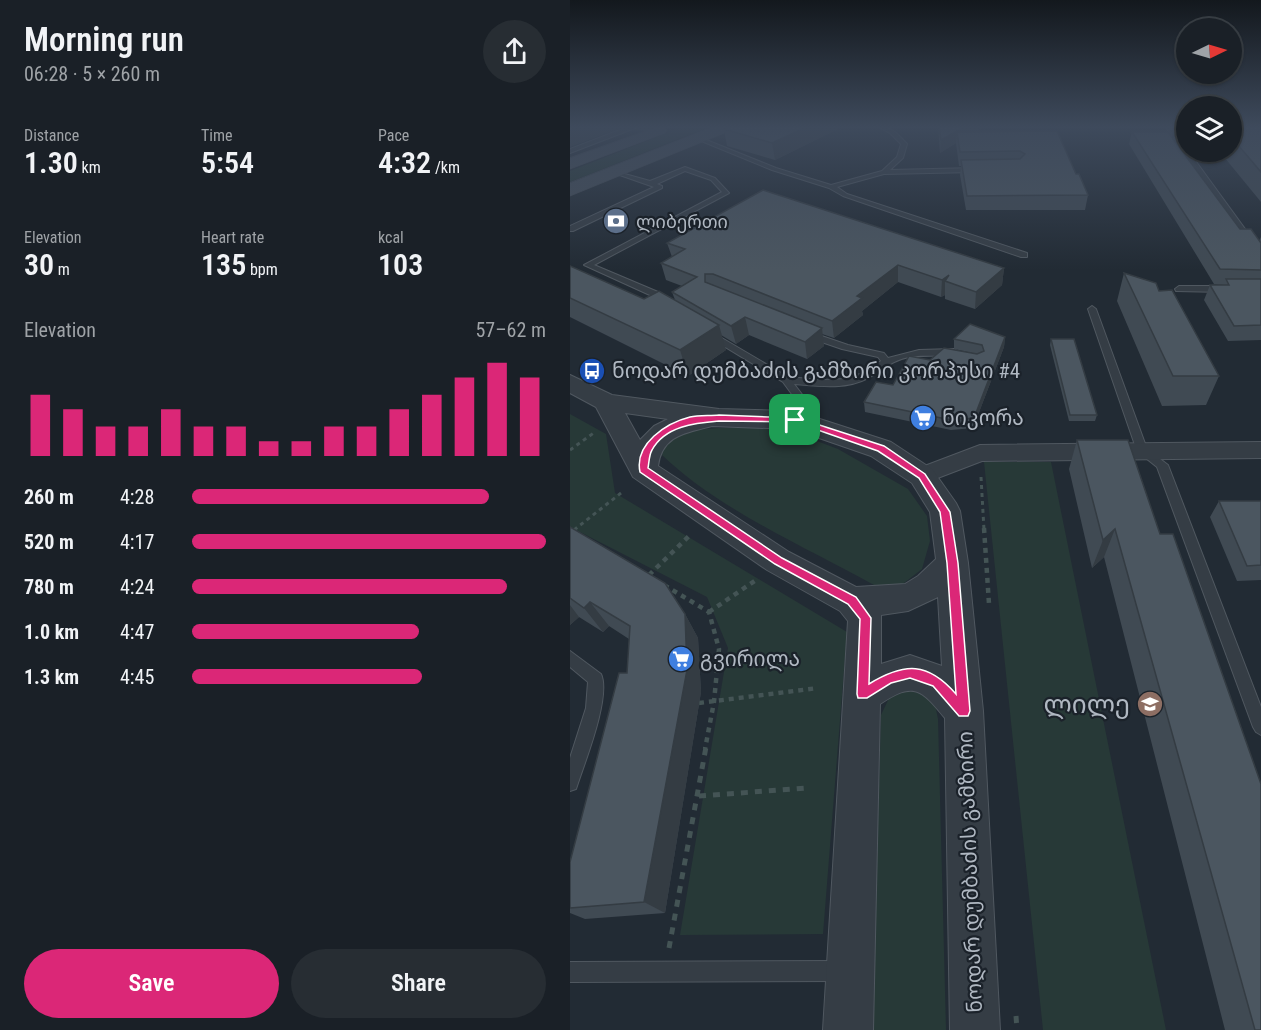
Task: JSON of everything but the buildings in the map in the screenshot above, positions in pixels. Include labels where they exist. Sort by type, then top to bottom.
[{"type":"main road","points":[[570,190],[611,174]]},
{"type":"street","name":"ნოდარ დუმბაძის გამზირი","points":[[570,382],[605,414],[795,420],[881,449],[922,476],[945,512],[952,563],[964,711],[975,1030]]},
{"type":"street","points":[[605,414],[643,470],[778,561],[852,601],[866,618],[848,1030]]},
{"type":"street","points":[[643,470],[647,449],[665,431],[691,420],[719,418]]},
{"type":"street","points":[[922,476],[980,453],[1261,450]]},
{"type":"street","points":[[852,601],[891,601],[912,597],[936,583],[952,563]]},
{"type":"street","points":[[863,694],[888,678],[910,672],[937,681],[964,711]]},
{"type":"lane","points":[[570,229],[660,188],[622,174]]},
{"type":"lane","points":[[650,184],[673,174]]},
{"type":"lane","points":[[670,311],[656,294],[588,265],[726,192],[714,179],[700,174]]},
{"type":"lane","points":[[792,174],[831,187],[845,195],[1024,255]]},
{"type":"lane","points":[[831,187],[874,174]]},
{"type":"lane","points":[[1202,174],[1261,256]]},
{"type":"lane","points":[[1179,289],[1238,289]]},
{"type":"lane","points":[[1092,309],[1142,451],[1162,465],[1261,727]]},
{"type":"lane","points":[[699,328],[786,381],[799,397],[795,420]]},
{"type":"lane","points":[[802,332],[845,347],[882,355],[886,362]]},
{"type":"lane","points":[[786,381],[829,384],[851,381],[867,376],[886,362],[918,352],[940,351],[967,356]]},
{"type":"lane","points":[[570,658],[596,679],[594,708],[570,783]]},
{"type":"lane","points":[[570,972],[850,971]]},
{"type":"path","points":[[570,450],[605,414]]},
{"type":"path","points":[[578,534],[571,531],[621,493]]},
{"type":"path","points":[[648,575],[692,533]]},
{"type":"path","points":[[640,570],[709,612],[719,649],[714,702],[699,796],[664,972]]},
{"type":"path","points":[[709,612],[764,575]]},
{"type":"path","points":[[699,703],[818,688]]},
{"type":"path","points":[[699,796],[807,788]]},
{"type":"shaded area","points":[[570,174],[590,174],[570,182]]},
{"type":"shaded area","points":[[570,414],[606,434],[615,493],[847,632],[823,934],[680,935],[728,648],[707,597],[580,532],[570,530]]},
{"type":"shaded area","points":[[772,428],[809,438],[838,449],[908,489],[927,516],[930,541],[922,569],[899,587],[874,585],[735,510],[684,475],[662,455],[664,444],[682,431]]},
{"type":"shaded area","points":[[984,462],[1051,462],[1166,1030],[1043,1030]]},
{"type":"shaded area","points":[[916,688],[934,700],[938,719],[946,1030],[872,1030],[881,715],[891,694]]},
{"type":"place","name":"ლიბერთი","points":[[616,221]]},
{"type":"place","name":"ნოდარ დუმბაძის გამზირი კორპუსი #4","points":[[592,371]]},
{"type":"place","name":"ნიკორა","points":[[923,418]]},
{"type":"place","name":"გვირილა","points":[[681,659]]},
{"type":"place","name":"ლილე","points":[[1150,704]]},
{"type":"route","points":[[719,418],[795,420],[881,449],[922,476],[945,512],[952,563],[964,711],[937,681],[910,672],[888,678],[863,694],[866,618],[852,601],[778,561],[643,470],[647,449],[665,431],[691,420],[719,418]]}]
